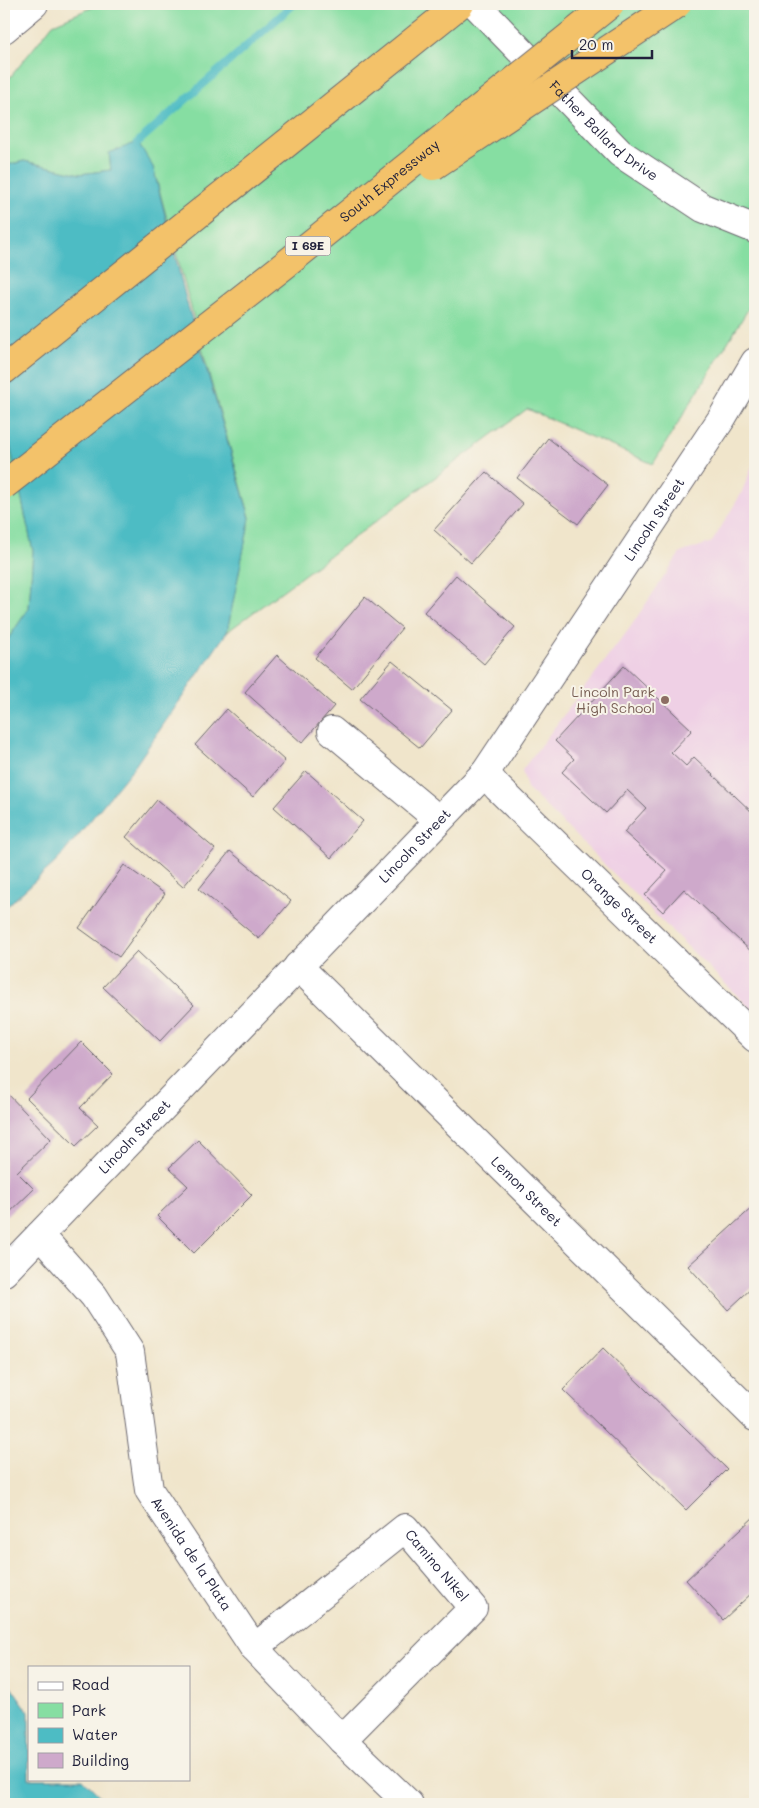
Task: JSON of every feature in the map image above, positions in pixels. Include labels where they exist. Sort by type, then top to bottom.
[{"type":"highway","points":[[155,248],[430,4]]},
{"type":"highway","points":[[4,370],[460,4]]},
{"type":"highway","name":"South Expressway","points":[[4,485],[286,264],[610,4]]},
{"type":"highway","points":[[286,264],[677,4]]},
{"type":"street","points":[[4,29],[34,4]]},
{"type":"street","name":"Father Ballard Drive","points":[[475,4],[620,154],[703,208],[755,229]]},
{"type":"street","name":"Lincoln Street","points":[[4,1272],[485,773],[722,418],[755,362]]},
{"type":"street","points":[[332,731],[439,820]]},
{"type":"street","name":"Orange Street","points":[[485,773],[498,788],[755,1038]]},
{"type":"street","name":"Lemon Street","points":[[298,966],[755,1418]]},
{"type":"street","name":"Avenida de la Plata","points":[[40,1235],[94,1296],[130,1352],[149,1490],[254,1648],[342,1740],[410,1804]]},
{"type":"street","name":"Camino Nikel","points":[[254,1648],[405,1528],[473,1608],[342,1740]]},
{"type":"shaded area","name":"Lincoln Park High School","points":[[755,459],[755,1013],[527,788],[522,770],[629,629],[680,553],[712,542],[741,494]]},
{"type":"green space","points":[[100,4],[755,4],[755,298],[653,464],[527,409],[227,632],[250,517],[211,382],[153,167],[109,153],[111,170],[80,174],[24,161],[4,166],[4,85],[53,24]]},
{"type":"green space","points":[[4,427],[7,432],[33,551],[29,608],[4,645]]},
{"type":"water","points":[[138,142],[153,167],[186,299],[250,518],[227,632],[135,766],[57,861],[4,909],[4,645],[29,608],[33,551],[7,432],[4,426],[4,166],[24,161],[80,174],[111,170],[109,153]]},
{"type":"water","points":[[4,1676],[28,1711],[28,1780],[84,1780],[108,1804],[4,1804]]},
{"type":"building","points":[[548,438],[608,485],[578,524],[517,478]]},
{"type":"building","points":[[486,472],[523,504],[471,563],[434,530]]},
{"type":"building","points":[[456,575],[515,627],[484,664],[424,612]]},
{"type":"building","points":[[365,597],[402,628],[352,689],[315,658]]},
{"type":"building","points":[[277,655],[334,706],[302,743],[245,692]]},
{"type":"building","points":[[392,661],[452,710],[420,748],[360,699]]},
{"type":"building","points":[[624,666],[692,730],[671,752],[686,766],[694,757],[755,815],[755,955],[684,889],[663,912],[645,895],[667,871],[624,832],[646,808],[627,790],[606,813],[562,772],[574,759],[555,741]]},
{"type":"building","points":[[227,709],[285,761],[253,797],[195,745]]},
{"type":"building","points":[[306,771],[363,821],[331,858],[274,807]]},
{"type":"building","points":[[157,800],[215,849],[183,887],[126,837]]},
{"type":"building","points":[[230,851],[291,901],[259,939],[199,889]]},
{"type":"building","points":[[124,865],[165,894],[119,957],[79,928]]},
{"type":"building","points":[[137,951],[194,1005],[160,1041],[103,987]]},
{"type":"building","points":[[81,1042],[113,1074],[80,1108],[98,1125],[76,1146],[27,1098]]},
{"type":"building","points":[[5,1091],[51,1139],[17,1172],[34,1189],[6,1216],[4,1214]]},
{"type":"building","points":[[198,1140],[252,1195],[194,1253],[157,1216],[188,1186],[169,1168]]},
{"type":"building","points":[[755,1205],[755,1285],[728,1310],[688,1266]]},
{"type":"building","points":[[603,1348],[727,1469],[686,1510],[563,1390]]},
{"type":"building","points":[[755,1516],[755,1590],[723,1620],[686,1580]]},
{"type":"waterway","points":[[138,142],[294,4]]},
{"type":"place","name":"Lincoln Park High School","points":[[665,700]]}]
